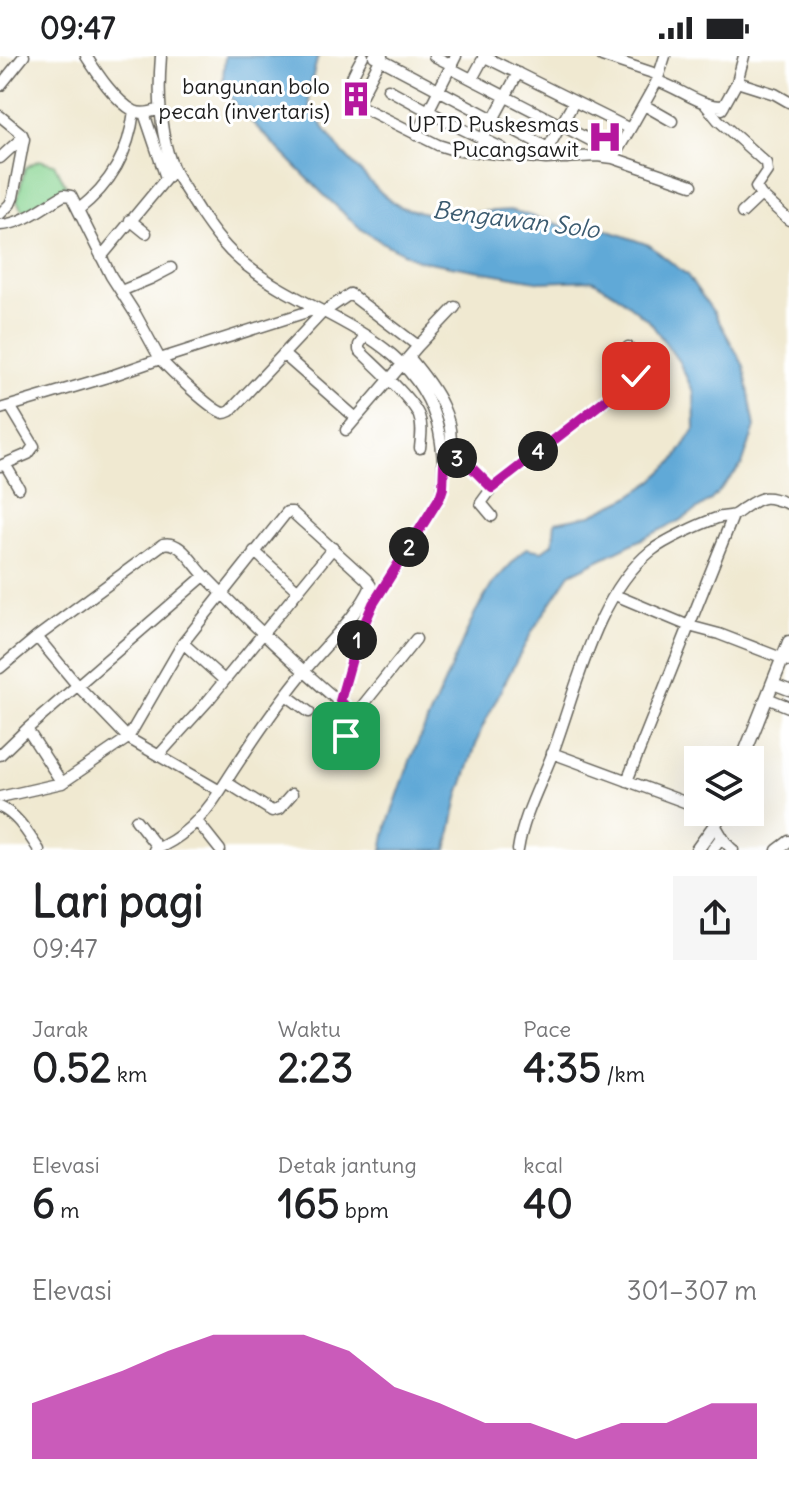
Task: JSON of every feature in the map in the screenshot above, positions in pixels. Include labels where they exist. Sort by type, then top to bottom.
[{"type":"main road","points":[[748,746],[786,659],[789,642]]},
{"type":"main road","points":[[697,850],[714,826]]},
{"type":"street","points":[[0,86],[24,56]]},
{"type":"street","points":[[86,56],[110,90],[139,112],[166,178]]},
{"type":"street","points":[[136,820],[156,849],[166,846],[197,821],[261,726],[304,672],[367,604],[440,497],[451,444],[445,408],[435,390],[406,360],[272,285],[236,257],[214,233],[174,169],[160,109],[161,56]]},
{"type":"street","points":[[363,56],[349,89],[351,100],[416,135],[451,149],[546,159],[614,156]]},
{"type":"street","points":[[434,56],[453,63],[472,79],[614,156],[692,185]]},
{"type":"street","points":[[472,79],[484,56],[630,129]]},
{"type":"street","points":[[614,156],[658,78],[665,56]]},
{"type":"street","points":[[718,120],[737,82],[744,56]]},
{"type":"street","points":[[357,104],[379,57],[569,159]]},
{"type":"street","points":[[606,57],[658,78],[705,104],[718,120],[766,163],[767,171],[756,187],[789,220]]},
{"type":"street","points":[[416,135],[453,63]]},
{"type":"street","points":[[476,152],[518,73]]},
{"type":"street","points":[[737,82],[775,94],[789,102]]},
{"type":"street","points":[[388,89],[502,148]]},
{"type":"street","points":[[548,148],[574,102]]},
{"type":"street","points":[[705,104],[724,106]]},
{"type":"street","points":[[644,105],[672,121]]},
{"type":"street","points":[[139,112],[160,109]]},
{"type":"street","points":[[78,210],[103,187],[118,167],[139,112]]},
{"type":"street","points":[[0,116],[23,137]]},
{"type":"street","points":[[0,158],[23,137]]},
{"type":"street","points":[[0,214],[15,193],[23,137]]},
{"type":"street","points":[[101,257],[174,169]]},
{"type":"street","points":[[0,225],[25,218],[65,194],[72,198],[101,257],[160,359],[180,381],[224,413],[230,411],[305,333],[319,311]]},
{"type":"street","points":[[742,213],[761,195]]},
{"type":"street","points":[[130,220],[146,233]]},
{"type":"street","points":[[121,291],[171,268]]},
{"type":"street","points":[[19,488],[3,465],[28,454],[34,446],[5,408],[294,316],[319,311],[350,294],[418,346]]},
{"type":"street","points":[[346,430],[455,307]]},
{"type":"street","points":[[294,316],[305,333]]},
{"type":"street","points":[[365,336],[359,350],[419,413],[422,431],[420,448]]},
{"type":"street","points":[[492,516],[481,503],[492,488],[636,376],[639,370],[628,347]]},
{"type":"street","points":[[283,354],[356,418]]},
{"type":"street","points":[[406,360],[435,414],[446,462]]},
{"type":"street","points":[[435,414],[448,422]]},
{"type":"street","points":[[451,444],[492,488]]},
{"type":"street","points":[[446,462],[462,458]]},
{"type":"street","points":[[520,849],[530,808],[585,657],[598,626],[626,578],[653,549],[718,517],[733,516],[763,497],[789,504]]},
{"type":"street","points":[[0,797],[62,783],[128,738],[183,643],[288,511],[370,584],[340,701]]},
{"type":"street","points":[[627,781],[733,516]]},
{"type":"street","points":[[0,668],[163,544],[171,543],[178,546],[204,576],[304,672],[355,715]]},
{"type":"street","points":[[159,755],[207,702],[333,548]]},
{"type":"street","points":[[254,551],[297,590]]},
{"type":"street","points":[[0,755],[204,576]]},
{"type":"street","points":[[615,595],[689,626],[786,659]]},
{"type":"street","points":[[37,637],[77,685],[128,738],[272,811],[279,809],[292,794]]},
{"type":"street","points":[[355,745],[346,736],[355,715],[416,639]]},
{"type":"street","points":[[183,643],[224,680]]},
{"type":"street","points":[[773,684],[789,690]]},
{"type":"street","points":[[286,695],[309,712]]},
{"type":"street","points":[[767,698],[789,707]]},
{"type":"street","points":[[27,729],[62,783]]},
{"type":"street","points":[[552,753],[684,802]]},
{"type":"street","points":[[0,807],[16,818],[39,850]]},
{"type":"street","points":[[197,821],[219,850]]},
{"type":"street","points":[[712,850],[717,826]]},
{"type":"street","points":[[720,826],[725,844],[733,850]]},
{"type":"street","points":[[777,850],[789,841]]},
{"type":"green space","points":[[39,160],[54,164],[67,190],[30,212],[22,210],[17,201],[25,168]]},
{"type":"water","name":"Bengawan Solo","points":[[225,56],[318,56],[308,95],[310,109],[342,152],[377,189],[401,207],[433,215],[511,210],[564,226],[601,228],[649,245],[687,275],[715,314],[744,366],[755,427],[742,465],[711,500],[681,520],[570,574],[533,630],[481,730],[458,798],[447,850],[382,850],[387,826],[411,758],[475,613],[493,583],[526,548],[542,551],[553,543],[555,522],[591,515],[627,498],[650,483],[674,461],[695,429],[694,393],[679,362],[650,322],[617,295],[592,280],[542,282],[417,260],[362,230],[240,110],[228,93],[223,78]]},
{"type":"place","name":"bangunan bolo pecah (invertaris)","points":[[356,99]]},
{"type":"place","name":"UPTD Puskesmas Pucangsawit","points":[[605,137]]},
{"type":"route","points":[[346,736],[355,715],[340,701],[357,641],[373,604],[440,497],[447,460],[462,458],[492,488],[636,376]]}]
